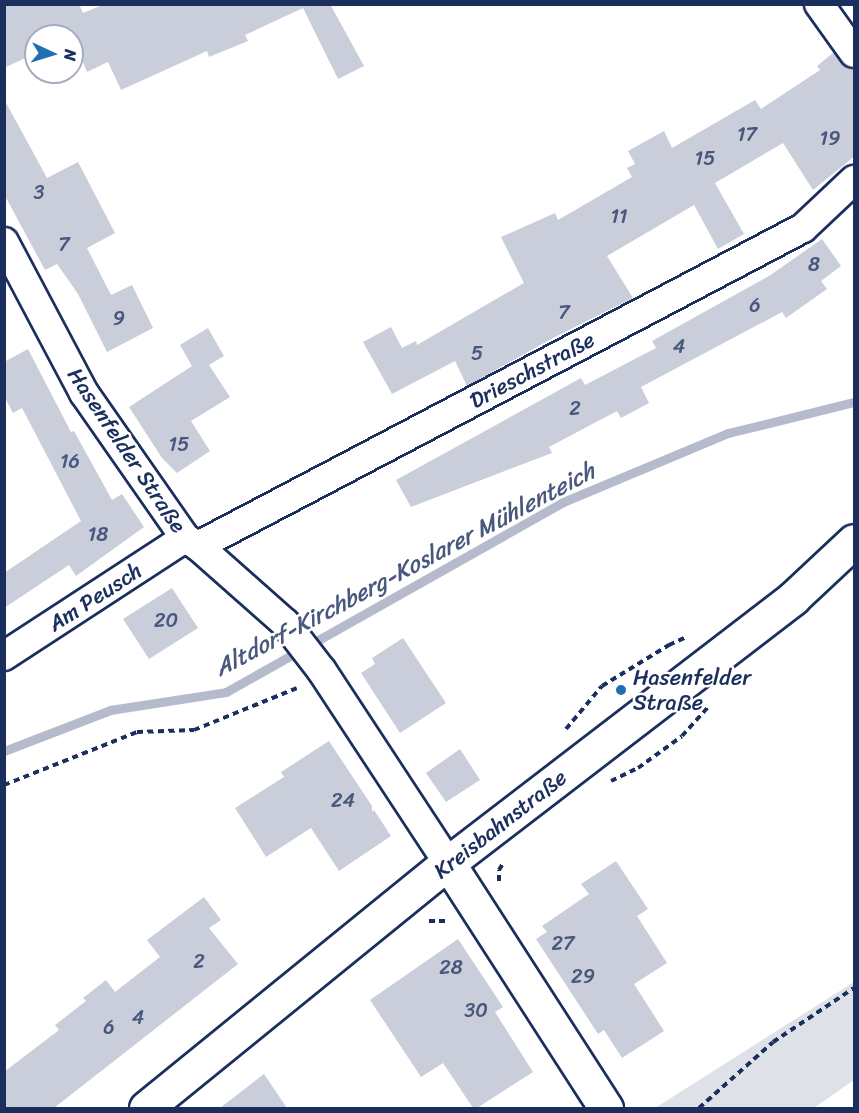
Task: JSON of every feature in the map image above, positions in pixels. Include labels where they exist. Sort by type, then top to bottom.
[{"type":"street","points":[[819,4],[855,53]]},
{"type":"street","name":"Drieschstraße","points":[[192,542],[803,228],[855,180]]},
{"type":"street","name":"Hasenfelder Straße","points":[[4,242],[84,393],[192,542],[285,623],[322,671],[606,1108]]},
{"type":"street","name":"Kreisbahnstraße","points":[[146,1108],[448,863],[792,598],[855,541]]},
{"type":"street","name":"Am Peusch","points":[[4,656],[192,542]]},
{"type":"path","points":[[4,785],[137,732],[194,730],[305,685],[322,671]]},
{"type":"path","points":[[601,786],[638,768],[682,736],[711,704]]},
{"type":"path","points":[[500,892],[499,870],[505,859]]},
{"type":"path","points":[[699,1108],[773,1042],[855,988]]},
{"type":"shaded area","points":[[854,982],[854,1080],[814,1108],[655,1108]]},
{"type":"building","points":[[4,4],[79,4],[83,13],[105,4],[330,4],[364,66],[338,79],[303,8],[245,35],[248,41],[209,57],[207,51],[121,90],[108,62],[87,72],[84,65],[84,24],[24,24],[24,59],[4,68]]},
{"type":"building","points":[[833,53],[847,68],[855,69],[855,156],[813,190],[783,143],[715,183],[744,234],[718,249],[694,205],[607,256],[633,298],[553,338],[467,386],[455,361],[392,394],[363,342],[391,327],[402,348],[416,341],[417,345],[524,283],[501,237],[555,213],[558,220],[632,177],[627,168],[635,164],[628,151],[664,131],[672,148],[755,100],[761,109],[820,70],[817,66]]},
{"type":"building","points":[[4,99],[47,178],[78,162],[115,233],[87,248],[111,295],[132,285],[153,328],[107,352],[78,294],[57,264],[45,270],[4,194]]},
{"type":"building","points":[[822,239],[841,266],[821,281],[827,289],[786,318],[782,312],[641,387],[649,403],[621,418],[617,411],[549,447],[552,453],[411,507],[396,480],[581,378],[585,385],[656,348],[652,341],[769,276]]},
{"type":"building","points":[[208,328],[224,356],[209,365],[230,397],[191,421],[210,451],[177,473],[162,458],[129,407],[192,366],[180,345]]},
{"type":"building","points":[[28,349],[71,432],[74,431],[112,500],[122,494],[144,527],[76,576],[69,565],[4,608],[4,573],[81,521],[22,408],[13,413],[4,396],[4,362]]},
{"type":"building","points":[[172,588],[198,628],[149,659],[123,619]]},
{"type":"building","points":[[403,638],[446,703],[400,733],[361,673],[375,664],[372,658]]},
{"type":"building","points":[[329,741],[372,806],[372,812],[374,810],[391,836],[339,871],[311,828],[266,857],[235,808],[284,777],[281,772]]},
{"type":"building","points":[[460,749],[480,780],[446,802],[426,773]]},
{"type":"building","points":[[616,861],[648,909],[637,916],[667,963],[634,984],[664,1031],[622,1058],[604,1030],[598,1034],[536,939],[547,932],[542,926],[589,894],[581,884]]},
{"type":"building","points":[[204,897],[221,920],[209,928],[238,964],[54,1108],[4,1108],[4,1072],[59,1030],[55,1025],[86,1001],[83,998],[106,980],[115,992],[160,957],[147,940]]},
{"type":"building","points":[[458,939],[503,1007],[495,1012],[533,1072],[477,1108],[473,1108],[443,1063],[421,1077],[370,1000]]},
{"type":"building","points":[[264,1074],[287,1108],[220,1108]]},
{"type":"waterway","name":"Altdorf-Kirchberg-Koslarer Mühlenteich","points":[[4,751],[110,710],[226,692],[563,502],[728,433],[854,402]]},
{"type":"place","name":"Hasenfelder Straße","points":[[621,690]]}]
